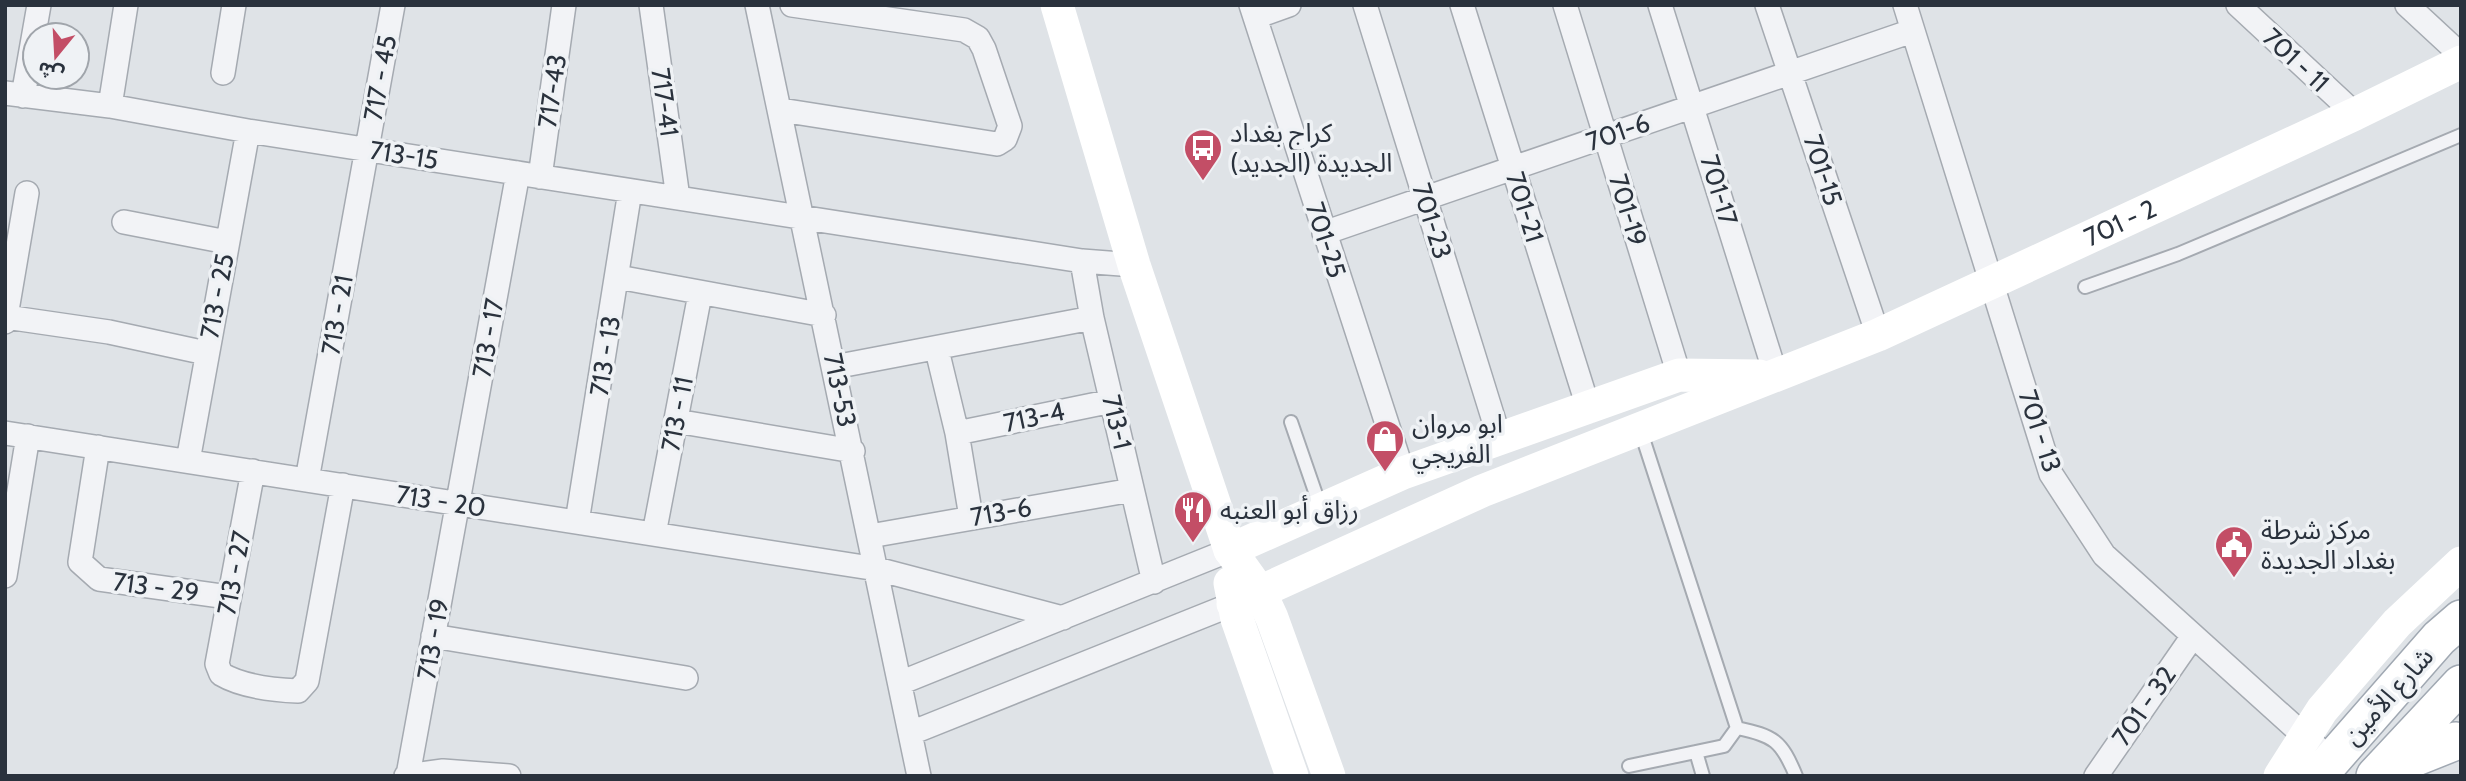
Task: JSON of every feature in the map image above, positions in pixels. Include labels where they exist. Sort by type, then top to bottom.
[{"type":"main road","name":"شارع الأمين","points":[[2318,758],[2450,629]]},
{"type":"main road","name":"شارع الأمين","points":[[2376,775],[2461,684]]},
{"type":"main road","points":[[2376,775],[2459,743]]},
{"type":"street","points":[[14,94],[39,5]]},
{"type":"street","points":[[110,106],[126,5]]},
{"type":"street","points":[[223,73],[234,5]]},
{"type":"street","name":"717 - 45","points":[[368,150],[393,5]]},
{"type":"street","name":"717-43","points":[[529,175],[564,5]]},
{"type":"street","name":"717-41","points":[[651,5],[678,198]]},
{"type":"street","name":"713-53","points":[[757,5],[804,218],[919,776]]},
{"type":"street","points":[[781,110],[997,144],[1005,139],[1010,127],[984,49],[978,38],[964,30],[792,5]]},
{"type":"street","points":[[1057,5],[1134,265],[1246,598],[1292,776]]},
{"type":"street","points":[[1253,11],[1289,5]]},
{"type":"street","name":"701-23","points":[[1365,5],[1499,437]]},
{"type":"street","name":"701-21","points":[[1462,5],[1589,410]]},
{"type":"street","name":"701-19","points":[[1565,5],[1679,375]]},
{"type":"street","name":"701-17","points":[[1660,5],[1776,376]]},
{"type":"street","name":"701-15","points":[[1767,5],[1878,335]]},
{"type":"street","name":"701 - 13","points":[[1905,5],[2051,474],[2104,555],[2193,636],[2318,758]]},
{"type":"street","name":"701 - 11","points":[[2238,5],[2355,114]]},
{"type":"street","points":[[2407,5],[2461,55]]},
{"type":"street","name":"701-25","points":[[1253,11],[1403,473]]},
{"type":"street","name":"701-6","points":[[1324,233],[1912,31]]},
{"type":"street","name":"701 - 2","points":[[1246,598],[1482,491],[1878,335],[2355,114],[2461,62]]},
{"type":"street","name":"713-15","points":[[14,94],[110,106],[248,131],[1082,261],[1134,265]]},
{"type":"street","name":"713 - 25","points":[[188,461],[248,131]]},
{"type":"street","name":"713 - 21","points":[[307,480],[368,150]]},
{"type":"street","name":"713 - 17","points":[[458,503],[529,175]]},
{"type":"street","name":"713 - 13","points":[[577,522],[630,191]]},
{"type":"street","points":[[27,193],[6,319],[109,332],[206,353]]},
{"type":"street","points":[[124,222],[227,242]]},
{"type":"street","name":"713-1","points":[[1082,261],[1154,582]]},
{"type":"street","points":[[618,277],[824,315]]},
{"type":"street","name":"713 - 11","points":[[654,534],[700,294]]},
{"type":"street","points":[[834,367],[937,350],[1093,318]]},
{"type":"street","points":[[937,350],[957,433],[971,517]]},
{"type":"street","points":[[900,683],[1154,582],[1403,473],[1499,437],[1589,410],[1679,375],[1776,376]]},
{"type":"street","name":"713-4","points":[[957,433],[1112,401]]},
{"type":"street","points":[[676,421],[853,452]]},
{"type":"street","points":[[5,576],[17,434]]},
{"type":"street","name":"713 - 20","points":[[17,434],[877,569],[1063,618]]},
{"type":"street","name":"713 - 29","points":[[98,447],[80,562],[88,573],[99,579],[228,597]]},
{"type":"street","name":"713 - 27","points":[[253,471],[217,664],[221,674],[229,679],[286,691],[298,691],[307,681],[343,485]]},
{"type":"street","points":[[1403,473],[1418,520]]},
{"type":"street","name":"713-6","points":[[870,536],[1132,490]]},
{"type":"street","name":"713 - 19","points":[[407,775],[458,503]]},
{"type":"street","points":[[2280,776],[2318,758],[2322,710],[2398,623],[2461,563]]},
{"type":"street","points":[[911,733],[1246,598]]},
{"type":"street","points":[[1246,598],[1272,618],[1329,776]]},
{"type":"street","points":[[433,636],[686,678]]},
{"type":"street","name":"701 - 32","points":[[2096,776],[2193,636]]},
{"type":"street","points":[[2417,776],[2459,743]]},
{"type":"street","points":[[407,775],[443,771],[509,776]]},
{"type":"lane","points":[[2085,287],[2179,254],[2461,135]]},
{"type":"lane","points":[[1291,422],[1322,509]]},
{"type":"lane","points":[[1640,429],[1737,728]]},
{"type":"lane","points":[[1629,766],[1724,746],[1737,728]]},
{"type":"lane","points":[[1737,728],[1772,737],[1786,751],[1796,776]]},
{"type":"lane","points":[[1696,752],[1703,776]]},
{"type":"place","name":"كراج بغداد الجديدة (الجديد)","points":[[1203,182]]},
{"type":"place","name":"ابو مروان الفريجي","points":[[1385,473]]},
{"type":"place","name":"رزاق أبو العنبه","points":[[1193,544]]},
{"type":"place","name":"مركز شرطة بغداد الجديدة","points":[[2234,579]]}]
